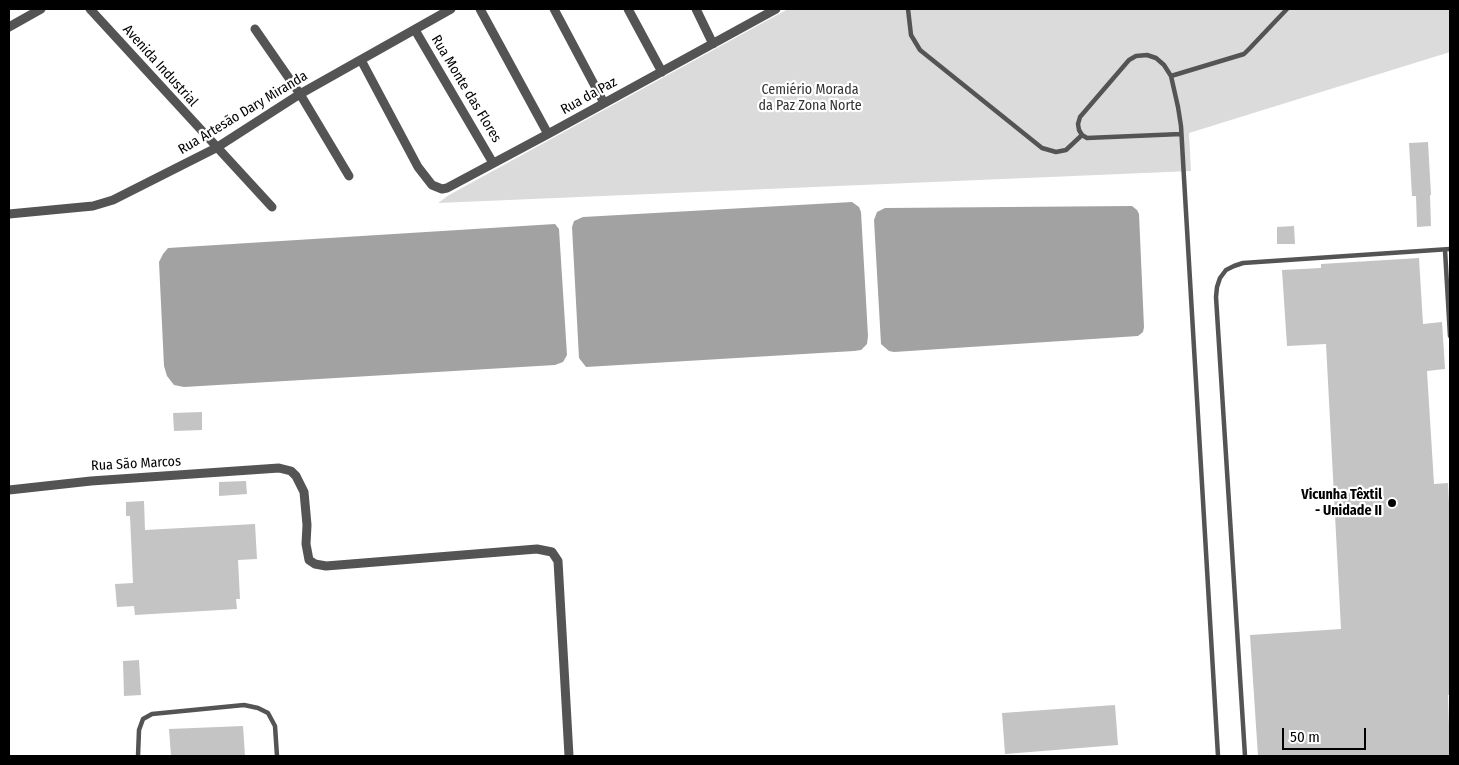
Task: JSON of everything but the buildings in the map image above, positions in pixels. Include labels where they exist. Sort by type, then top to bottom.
[{"type":"street","points":[[9,27],[41,9]]},
{"type":"street","name":"Avenida Industrial","points":[[90,9],[272,207]]},
{"type":"street","name":"Rua Artesão Dary Miranda","points":[[9,214],[86,207],[113,200],[216,148],[300,94],[451,9]]},
{"type":"street","points":[[480,9],[548,134]]},
{"type":"street","points":[[554,9],[604,104]]},
{"type":"street","points":[[628,9],[662,72]]},
{"type":"street","points":[[696,9],[713,44]]},
{"type":"street","name":"Rua da Paz","points":[[361,60],[418,167],[432,185],[442,189],[604,104],[776,9]]},
{"type":"street","points":[[254,29],[300,94],[349,176]]},
{"type":"street","name":"Rua Monte das Flores","points":[[415,30],[493,163]]},
{"type":"street","name":"Rua São Marcos","points":[[9,490],[91,481],[279,468],[291,471],[296,476],[304,492],[307,525],[306,544],[309,560],[316,564],[326,566],[537,549],[552,552],[558,561],[569,756]]},
{"type":"lane","points":[[908,9],[911,35],[920,50],[1042,148],[1056,152],[1066,150],[1082,135]]},
{"type":"lane","points":[[1171,76],[1244,54],[1287,9]]},
{"type":"lane","points":[[1181,134],[1088,138],[1082,135],[1078,124],[1080,117],[1128,60],[1136,56],[1147,55],[1156,58],[1164,65],[1171,76],[1178,107],[1181,134],[1218,756]]},
{"type":"lane","points":[[1245,756],[1216,297],[1220,278],[1226,270],[1243,263],[1448,250],[1450,336]]},
{"type":"lane","points":[[138,756],[139,730],[143,719],[152,714],[244,705],[258,708],[268,713],[275,726],[277,756]]},
{"type":"green space","name":"Cemiério Morada da Paz Zona Norte","points":[[788,9],[1450,9],[1450,52],[1189,133],[1191,171],[438,203],[449,195]]},
{"type":"shaded area","points":[[852,202],[859,207],[861,212],[868,336],[867,344],[861,350],[586,367],[579,358],[572,227],[574,221],[583,217]]},
{"type":"shaded area","points":[[1132,206],[1139,214],[1144,327],[1143,332],[1138,336],[894,352],[889,351],[881,344],[874,220],[877,212],[885,208]]},
{"type":"shaded area","points":[[555,224],[559,229],[567,355],[563,362],[555,365],[184,387],[174,385],[167,376],[164,366],[159,262],[168,248]]},
{"type":"place","name":"Vicunha Têxtil - Unidade II","points":[[1392,503]]}]
